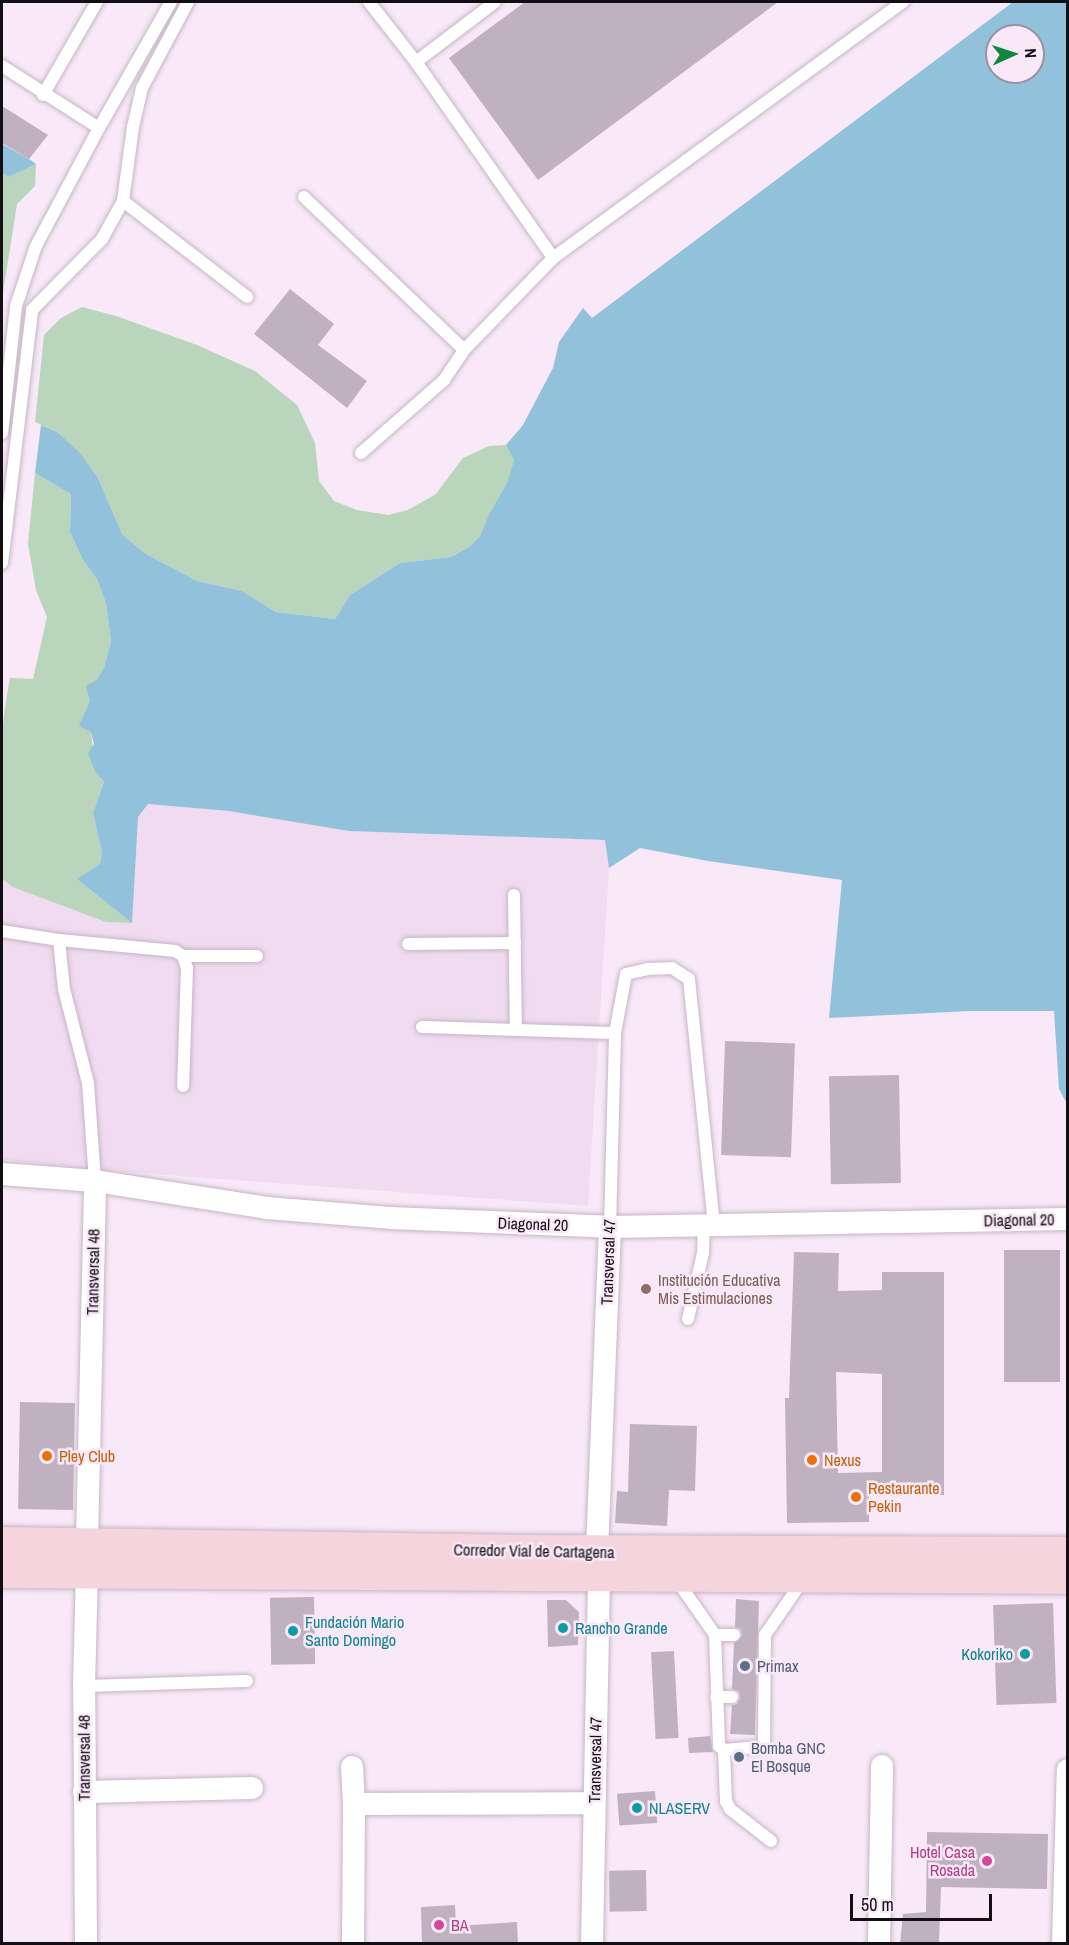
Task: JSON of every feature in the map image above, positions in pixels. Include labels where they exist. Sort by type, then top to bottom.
[{"type":"main road","name":"Corredor Vial de Cartagena","points":[[2,1542],[87,1557],[598,1564],[805,1556],[1068,1553]]},
{"type":"main road","name":"Corredor Vial de Cartagena","points":[[598,1564],[673,1575],[805,1556],[1068,1577]]},
{"type":"main road","name":"Corredor Vial de Cartagena","points":[[2,1571],[87,1557]]},
{"type":"street","name":"Diagonal 20","points":[[2,1174],[95,1181],[267,1208],[390,1218],[610,1227],[1068,1219]]},
{"type":"street","name":"Transversal 48","points":[[86,1944],[84,1686],[95,1181]]},
{"type":"street","name":"Transversal 47","points":[[592,1944],[598,1564],[610,1227]]},
{"type":"street","points":[[879,1944],[882,1766]]},
{"type":"street","points":[[352,1767],[354,1804],[352,1944]]},
{"type":"street","points":[[1064,1944],[1068,1770]]},
{"type":"street","points":[[84,1792],[252,1788]]},
{"type":"street","points":[[354,1804],[594,1803]]},
{"type":"lane","points":[[44,95],[97,2]]},
{"type":"lane","points":[[2,433],[16,306],[36,246],[99,128],[171,2]]},
{"type":"lane","points":[[2,563],[32,310],[102,239],[123,201],[133,127],[142,88],[188,2]]},
{"type":"lane","points":[[369,2],[416,62],[553,258]]},
{"type":"lane","points":[[416,62],[495,2]]},
{"type":"lane","points":[[361,453],[444,380],[464,350],[553,258],[903,2]]},
{"type":"lane","points":[[2,66],[44,95],[99,128]]},
{"type":"lane","points":[[304,197],[464,350]]},
{"type":"lane","points":[[123,201],[247,297]]},
{"type":"lane","points":[[514,896],[516,1030]]},
{"type":"lane","points":[[2,931],[59,940],[175,951],[183,956],[257,956]]},
{"type":"lane","points":[[59,940],[64,989],[88,1083],[95,1181]]},
{"type":"lane","points":[[408,944],[514,943]]},
{"type":"lane","points":[[183,956],[188,969],[183,1086]]},
{"type":"lane","name":"Transversal 47","points":[[610,1227],[615,1033],[626,974],[647,969],[672,968],[689,979],[709,1225]]},
{"type":"lane","points":[[422,1027],[615,1033]]},
{"type":"lane","points":[[688,1319],[709,1225]]},
{"type":"lane","points":[[673,1575],[715,1635],[719,1746],[724,1749],[761,1747],[764,1742],[761,1635],[805,1556]]},
{"type":"lane","points":[[715,1635],[734,1635]]},
{"type":"lane","points":[[84,1686],[247,1681]]},
{"type":"lane","points":[[716,1697],[732,1697]]},
{"type":"lane","points":[[724,1749],[726,1801],[730,1809],[771,1841]]},
{"type":"shaded area","points":[[148,804],[229,811],[349,831],[605,840],[609,868],[588,1206],[125,1172],[2,1160],[2,879],[13,887],[135,839],[138,817]]},
{"type":"green space","points":[[36,164],[35,186],[17,204],[2,299],[2,173],[9,177]]},
{"type":"green space","points":[[82,307],[116,316],[197,345],[255,371],[297,405],[315,443],[319,481],[334,501],[357,510],[388,515],[408,510],[436,494],[463,458],[489,446],[506,445],[514,460],[507,483],[489,514],[480,536],[469,547],[451,557],[400,563],[350,595],[335,619],[276,612],[242,591],[197,581],[144,553],[122,534],[98,478],[57,432],[35,422],[44,335],[61,318]]},
{"type":"green space","points":[[35,473],[71,494],[70,532],[83,560],[97,579],[106,603],[111,641],[104,668],[80,726],[91,732],[96,773],[104,782],[93,813],[102,853],[100,864],[77,879],[132,923],[106,922],[13,887],[2,879],[2,731],[6,701],[10,678],[33,679],[47,617],[36,590],[28,544]]},
{"type":"water","points":[[1013,2],[1067,2],[1067,1104],[1059,1089],[1054,1011],[970,1011],[829,1018],[842,880],[708,861],[640,848],[609,868],[605,840],[349,831],[229,811],[148,804],[138,817],[132,923],[77,879],[100,864],[102,853],[93,813],[104,782],[96,773],[88,754],[94,744],[91,732],[79,726],[90,701],[86,686],[97,680],[104,668],[111,641],[106,603],[97,579],[83,560],[70,532],[71,494],[35,473],[41,425],[57,432],[79,452],[98,478],[122,534],[144,553],[197,581],[242,591],[276,612],[335,619],[350,595],[400,563],[451,557],[469,547],[480,536],[489,514],[507,483],[514,460],[506,445],[523,425],[553,368],[559,342],[583,308],[592,318]]},
{"type":"water","points":[[2,144],[36,164],[9,177],[2,173]]},
{"type":"building","points":[[525,2],[778,2],[538,180],[449,58]]},
{"type":"building","points":[[2,106],[48,135],[29,159],[2,143]]},
{"type":"building","points":[[290,289],[334,324],[318,345],[367,381],[347,408],[254,334]]},
{"type":"building","points":[[725,1041],[795,1043],[791,1157],[721,1155]]},
{"type":"building","points":[[899,1075],[901,1183],[831,1184],[829,1076]]},
{"type":"building","points":[[1004,1250],[1060,1250],[1060,1382],[1004,1382]]},
{"type":"building","points":[[794,1252],[839,1253],[838,1291],[882,1290],[882,1272],[944,1272],[944,1495],[869,1496],[869,1522],[787,1523],[785,1398],[789,1398]],"holes":[[[836,1372],[882,1374],[882,1472],[838,1473]]]},
{"type":"building","name":"Pley Club","points":[[20,1402],[75,1403],[73,1510],[18,1509]]},
{"type":"building","points":[[630,1424],[697,1426],[695,1491],[669,1490],[667,1526],[615,1523],[617,1491],[628,1492]]},
{"type":"building","name":"Fundación Mario Santo Domingo","points":[[314,1597],[315,1664],[271,1665],[270,1598]]},
{"type":"building","name":"Primax","points":[[736,1599],[759,1601],[755,1735],[730,1734],[732,1705],[737,1704],[740,1698],[739,1692],[732,1689],[734,1643],[742,1636],[741,1630],[735,1627]]},
{"type":"building","name":"Rancho Grande","points":[[547,1600],[566,1600],[579,1612],[578,1645],[548,1647]]},
{"type":"building","name":"Kokoriko","points":[[1053,1603],[1056,1703],[997,1705],[993,1605]]},
{"type":"building","points":[[674,1651],[679,1738],[656,1739],[651,1652]]},
{"type":"building","points":[[710,1736],[713,1752],[689,1753],[688,1738]]},
{"type":"building","name":"NLASERV","points":[[655,1791],[657,1823],[619,1826],[617,1794]]},
{"type":"building","name":"Hotel Casa Rosada","points":[[927,1832],[1048,1834],[1047,1889],[941,1887],[939,1944],[900,1944],[903,1914],[926,1912]]},
{"type":"building","points":[[646,1870],[647,1911],[610,1912],[609,1871]]},
{"type":"building","points":[[455,1905],[456,1926],[517,1922],[518,1944],[422,1944],[421,1907]]},
{"type":"place","name":"Institución Educativa Mis Estimulaciones","points":[[646,1289]]},
{"type":"place","name":"Pley Club","points":[[47,1456]]},
{"type":"place","name":"Nexus","points":[[812,1460]]},
{"type":"place","name":"Restaurante Pekin","points":[[856,1497]]},
{"type":"place","name":"Rancho Grande","points":[[563,1628]]},
{"type":"place","name":"Fundación Mario Santo Domingo","points":[[293,1631]]},
{"type":"place","name":"Kokoriko","points":[[1025,1654]]},
{"type":"place","name":"Primax","points":[[745,1666]]},
{"type":"place","name":"Bomba GNC El Bosque","points":[[739,1757]]},
{"type":"place","name":"NLASERV","points":[[637,1808]]},
{"type":"place","name":"Hotel Casa Rosada","points":[[987,1861]]},
{"type":"place","name":"BA","points":[[439,1925]]}]
